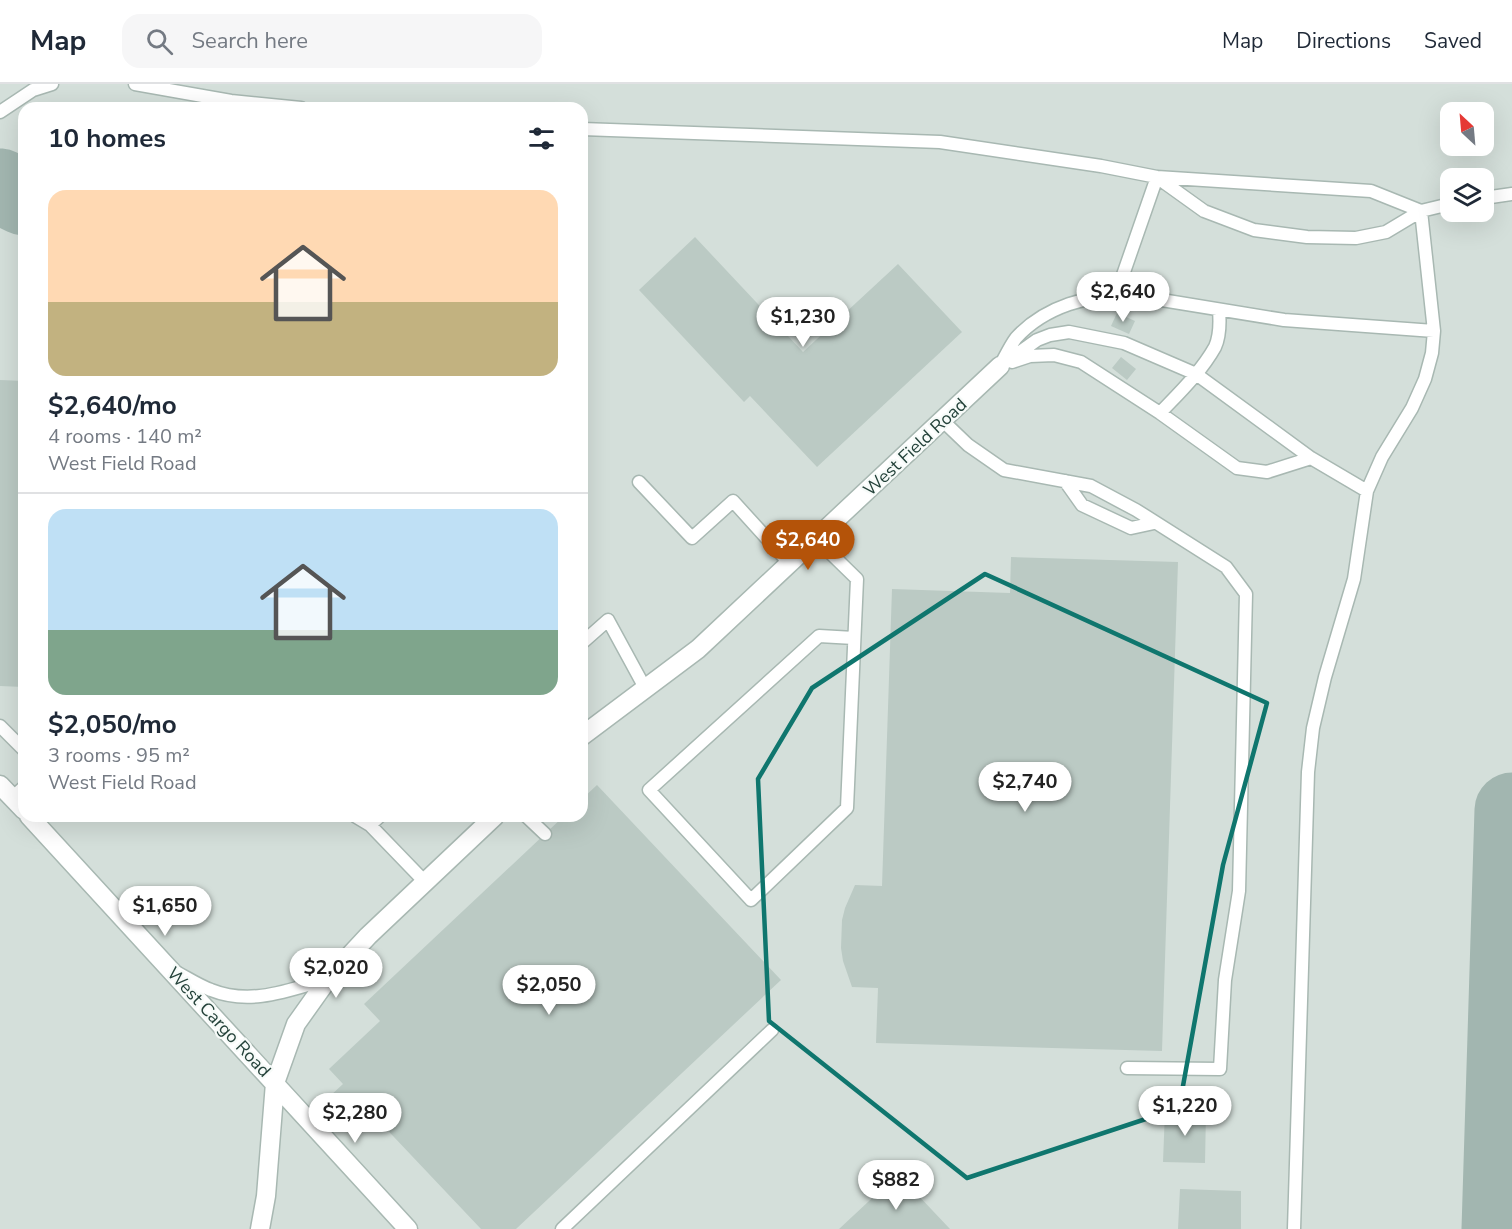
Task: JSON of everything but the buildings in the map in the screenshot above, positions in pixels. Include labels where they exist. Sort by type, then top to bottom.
[{"type":"street","name":"West Field Road","points":[[588,731],[698,649],[1000,366]]},
{"type":"street","name":"West Cargo Road","points":[[35,822],[408,1229]]},
{"type":"street","points":[[260,1229],[266,1196],[275,1083],[296,1024],[328,979],[368,936],[489,822]]},
{"type":"lane","points":[[0,112],[33,90],[52,84]]},
{"type":"lane","points":[[135,84],[241,102]]},
{"type":"lane","points":[[588,129],[940,142],[1101,166],[1157,177],[1371,191],[1421,211]]},
{"type":"lane","points":[[1157,177],[1204,211],[1254,230],[1307,237],[1356,238],[1386,232],[1421,211],[1440,206]]},
{"type":"lane","points":[[1116,295],[1157,177]]},
{"type":"lane","points":[[1494,197],[1512,194]]},
{"type":"lane","points":[[1294,1229],[1309,761],[1313,728],[1354,579],[1367,491],[1382,457],[1412,408],[1425,379],[1432,353],[1434,332],[1421,211]]},
{"type":"lane","points":[[1000,366],[1016,338],[1045,314],[1082,299],[1116,295],[1131,295],[1284,320],[1434,332]]},
{"type":"lane","points":[[1160,413],[1196,374],[1215,346],[1220,328],[1219,310]]},
{"type":"lane","points":[[1000,366],[1037,340],[1050,335],[1070,332],[1124,343],[1196,374],[1311,458],[1367,491]]},
{"type":"lane","points":[[1000,366],[1030,356],[1054,355],[1081,362],[1160,413],[1237,468],[1267,472],[1311,458]]},
{"type":"lane","points":[[943,421],[968,445],[1004,470],[1091,486],[1136,510],[1226,567],[1246,594],[1239,891],[1225,980],[1220,1069],[1127,1068]]},
{"type":"lane","points":[[1065,481],[1082,505],[1131,528],[1154,523]]},
{"type":"lane","points":[[639,482],[693,538],[732,501],[790,564]]},
{"type":"lane","points":[[816,539],[857,579],[847,808],[751,900],[649,790],[819,636],[854,638]]},
{"type":"lane","points":[[588,638],[608,620],[645,688]]},
{"type":"lane","points":[[0,726],[18,744]]},
{"type":"lane","points":[[365,822],[425,882]]},
{"type":"lane","points":[[370,825],[373,822]]},
{"type":"lane","points":[[532,822],[545,834]]},
{"type":"lane","points":[[171,970],[212,991],[246,998],[274,995],[328,979]]},
{"type":"lane","points":[[562,1229],[772,1030]]},
{"type":"highlighted area","points":[[985,574],[1267,703],[1223,865],[1179,1108],[967,1178],[769,1021],[758,779],[812,688]]},
{"type":"shaded area","points":[[0,84],[1512,84],[1512,1229],[0,1229]]},
{"type":"taxiway","points":[[0,186],[18,195]]},
{"type":"taxiway","points":[[1499,1229],[1512,810]]}]
